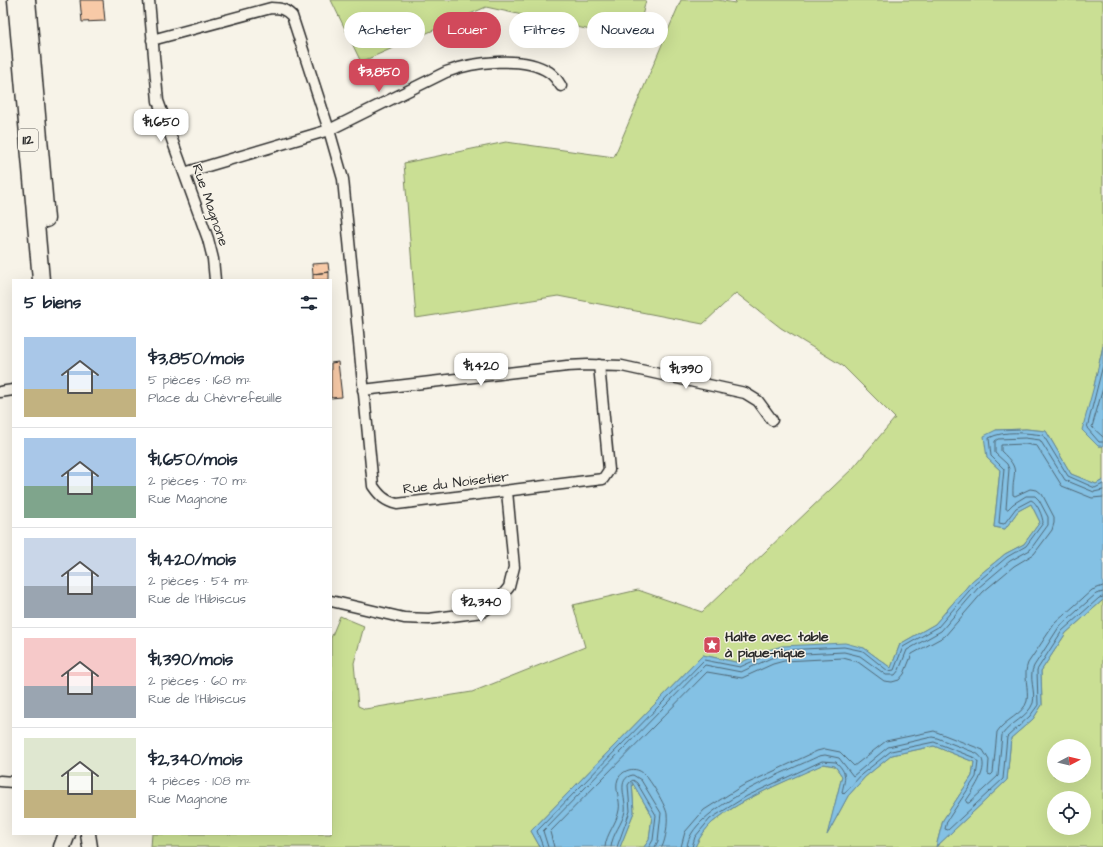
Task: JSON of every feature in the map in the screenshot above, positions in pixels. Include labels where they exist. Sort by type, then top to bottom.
[{"type":"main road","name":"112","points":[[16,0],[41,279]]},
{"type":"main road","points":[[27,0],[51,279]]},
{"type":"main road","points":[[62,847],[67,835]]},
{"type":"street","name":"Rue Magnone","points":[[149,0],[158,101],[208,239],[213,259],[215,279]]},
{"type":"street","name":"Rue du Noisetier","points":[[152,40],[271,8],[286,10],[295,23],[343,179],[373,486],[379,496],[388,502],[397,504],[603,479],[609,470],[599,365]]},
{"type":"street","points":[[184,173],[329,130],[446,72],[475,64],[501,62],[532,66],[549,72],[556,78],[561,86]]},
{"type":"street","points":[[363,390],[567,366],[622,366],[746,393],[758,401],[772,420]]},
{"type":"street","points":[[0,392],[12,390]]},
{"type":"street","points":[[332,601],[404,618],[430,618],[482,612],[497,602],[509,587],[514,567],[507,491]]},
{"type":"street","points":[[0,781],[12,782]]},
{"type":"street","points":[[88,835],[90,847]]},
{"type":"green space","points":[[331,0],[646,0],[643,12],[587,12],[587,29],[579,27],[579,12],[509,12],[486,7],[475,12],[433,12],[433,30],[425,34],[425,12],[344,12],[344,27]]},
{"type":"green space","points":[[681,0],[718,0],[735,3],[736,0],[1103,0],[1103,346],[1094,386],[1098,446],[1103,446],[1103,480],[1096,484],[1071,474],[1046,431],[1026,429],[996,430],[987,458],[1000,470],[994,527],[1005,529],[1018,511],[1031,504],[1040,522],[1024,544],[1005,554],[972,581],[935,624],[900,644],[891,668],[864,648],[768,650],[740,663],[703,655],[531,831],[540,847],[151,847],[152,835],[332,835],[332,636],[340,616],[364,626],[354,663],[358,706],[365,709],[472,692],[585,647],[573,605],[638,590],[702,612],[853,468],[895,418],[843,366],[781,328],[736,293],[703,324],[558,296],[416,318],[404,163],[506,142],[614,157],[661,48],[668,48],[668,30]]},
{"type":"green space","points":[[354,48],[393,48],[361,62]]},
{"type":"green space","points":[[1103,600],[1103,847],[936,847],[1007,780],[1011,738],[1033,719],[1042,705],[1041,671],[1066,633]]},
{"type":"green space","points":[[934,746],[974,762],[972,776],[943,820],[936,847],[695,847],[708,827],[725,813],[766,790],[823,764],[835,766],[842,776],[828,833],[848,796],[865,777],[892,755]]},
{"type":"green space","points":[[632,781],[652,816],[649,840],[644,847],[620,847],[634,812]]},
{"type":"water","points":[[1103,346],[1103,446],[1098,446],[1082,430]]},
{"type":"water","points":[[1026,429],[1046,431],[1071,474],[1096,484],[1103,480],[1103,600],[1066,633],[1041,671],[1042,705],[1033,719],[1011,738],[1007,780],[936,847],[943,820],[972,776],[974,762],[934,746],[892,755],[865,777],[848,796],[827,835],[842,776],[835,766],[824,764],[766,790],[725,813],[708,827],[695,847],[644,847],[649,840],[652,816],[632,782],[634,812],[620,847],[540,847],[531,831],[703,655],[740,663],[768,650],[782,646],[845,643],[864,648],[891,668],[900,644],[935,624],[972,581],[1005,554],[1024,544],[1040,522],[1031,504],[1018,511],[1005,529],[994,527],[1000,470],[987,458],[984,436],[996,430]]},
{"type":"building","points":[[80,0],[103,0],[105,21],[82,22]]},
{"type":"building","points":[[328,263],[329,272],[313,274],[312,264]]},
{"type":"building","points":[[329,272],[329,279],[313,279],[313,274]]},
{"type":"building","points":[[338,362],[342,397],[332,398],[332,363]]},
{"type":"place","name":"Halte avec table à pique-nique","points":[[712,645]]}]
